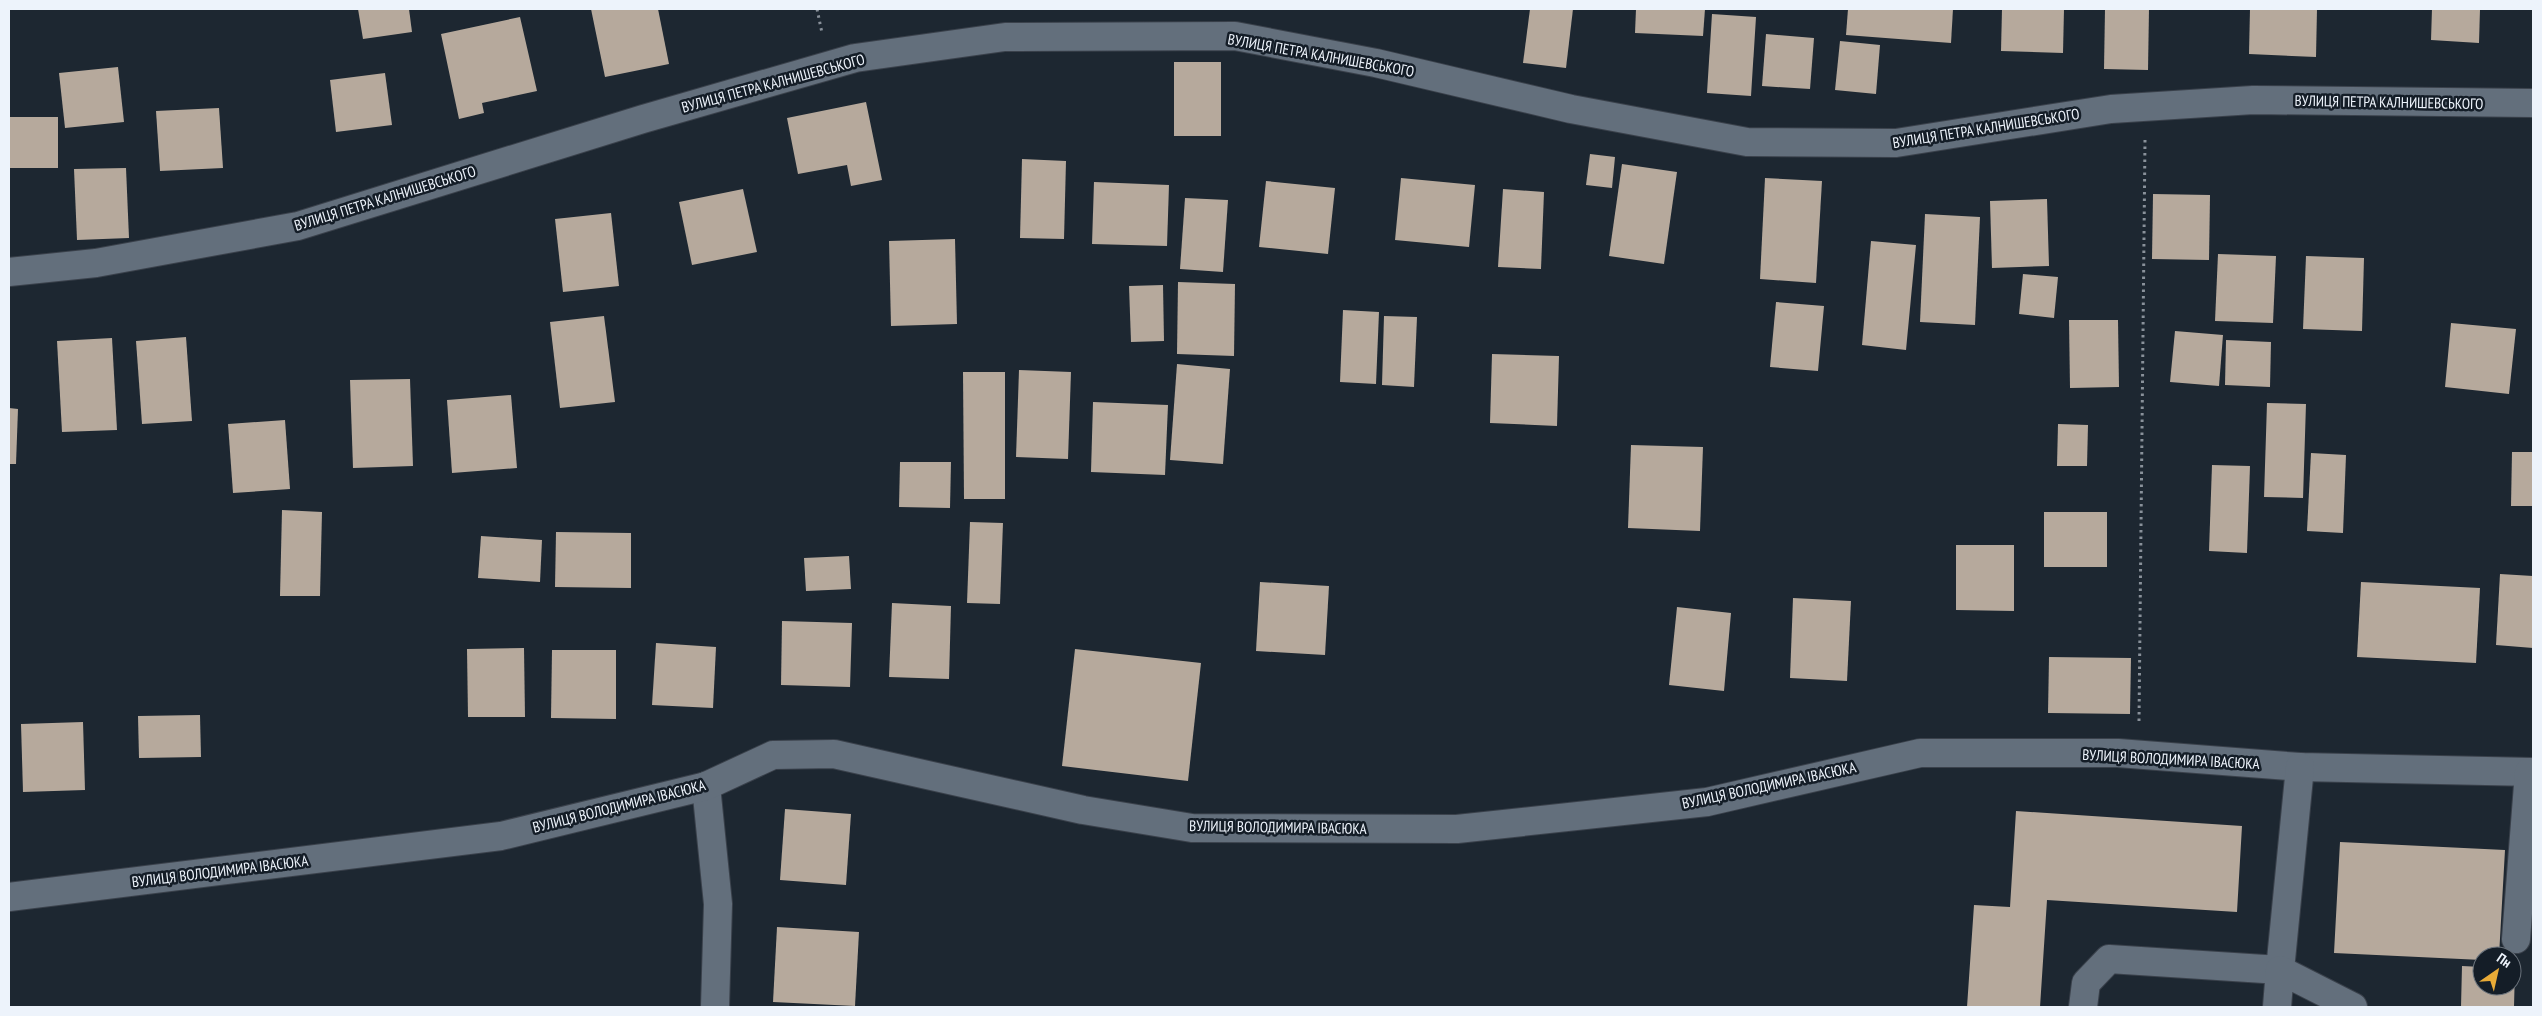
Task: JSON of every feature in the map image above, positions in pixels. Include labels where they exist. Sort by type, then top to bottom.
[{"type":"street","name":"ВУЛИЦЯ ПЕТРА КАЛНИШЕВСЬКОГО","points":[[9,272],[96,263],[298,226],[643,119],[855,58],[1005,37],[1235,36],[1376,63],[1571,109],[1747,142],[1896,143],[2111,109],[2253,100],[2533,104]]},
{"type":"street","name":"ВУЛИЦЯ ВОЛОДИМИРА ІВАСЮКА","points":[[9,897],[501,836],[706,786],[773,755],[834,754],[1083,810],[1192,828],[1457,829],[1707,802],[1920,753],[2138,754],[2300,767],[2531,772]]},
{"type":"street","points":[[2277,1007],[2300,767]]},
{"type":"street","points":[[2516,939],[2531,772]]},
{"type":"street","points":[[706,786],[718,904],[715,1007]]},
{"type":"street","points":[[2083,1007],[2086,983],[2109,959],[2280,970],[2353,1007]]},
{"type":"path","points":[[2138,754],[2145,107]]},
{"type":"building","points":[[358,9],[409,9],[412,32],[363,39]]},
{"type":"building","points":[[591,9],[658,9],[669,64],[605,77]]},
{"type":"building","points":[[1530,9],[1573,9],[1566,68],[1523,63]]},
{"type":"building","points":[[1636,9],[1705,9],[1703,36],[1635,33]]},
{"type":"building","points":[[1848,9],[1953,9],[1951,43],[1846,35]]},
{"type":"building","points":[[2002,9],[2064,9],[2063,53],[2001,51]]},
{"type":"building","points":[[2105,9],[2149,9],[2148,70],[2104,69]]},
{"type":"building","points":[[2250,9],[2317,9],[2316,57],[2249,54]]},
{"type":"building","points":[[2432,9],[2480,9],[2479,43],[2431,40]]},
{"type":"building","points":[[1712,14],[1756,17],[1751,96],[1707,93]]},
{"type":"building","points":[[520,17],[537,91],[482,103],[484,113],[459,119],[441,34]]},
{"type":"building","points":[[1766,34],[1814,38],[1810,89],[1762,86]]},
{"type":"building","points":[[1840,41],[1880,45],[1876,94],[1835,90]]},
{"type":"building","points":[[1174,62],[1221,62],[1221,136],[1174,136]]},
{"type":"building","points":[[118,67],[124,122],[65,128],[59,73]]},
{"type":"building","points":[[385,73],[392,125],[336,132],[330,80]]},
{"type":"building","points":[[866,102],[882,180],[851,186],[847,165],[798,174],[787,118]]},
{"type":"building","points":[[219,108],[223,168],[160,171],[156,111]]},
{"type":"building","points":[[9,117],[58,117],[58,168],[9,168]]},
{"type":"building","points":[[1590,154],[1615,157],[1612,188],[1586,185]]},
{"type":"building","points":[[1022,159],[1066,161],[1064,239],[1020,238]]},
{"type":"building","points":[[1622,164],[1677,172],[1664,264],[1609,256]]},
{"type":"building","points":[[126,168],[129,238],[77,240],[74,169]]},
{"type":"building","points":[[1401,178],[1475,185],[1469,247],[1395,240]]},
{"type":"building","points":[[1765,178],[1822,181],[1816,283],[1760,279]]},
{"type":"building","points":[[1266,181],[1335,188],[1328,254],[1259,247]]},
{"type":"building","points":[[1094,182],[1169,185],[1167,246],[1092,244]]},
{"type":"building","points":[[743,189],[757,252],[692,265],[679,202]]},
{"type":"building","points":[[1503,189],[1544,192],[1541,269],[1498,267]]},
{"type":"building","points":[[2153,194],[2210,195],[2209,260],[2152,259]]},
{"type":"building","points":[[1185,198],[1228,200],[1223,272],[1180,269]]},
{"type":"building","points":[[2047,199],[2049,266],[1992,268],[1990,201]]},
{"type":"building","points":[[611,213],[619,286],[563,292],[555,219]]},
{"type":"building","points":[[1925,214],[1980,217],[1975,325],[1920,322]]},
{"type":"building","points":[[955,239],[957,324],[891,326],[889,241]]},
{"type":"building","points":[[1871,241],[1916,245],[1906,350],[1862,345]]},
{"type":"building","points":[[2218,254],[2276,256],[2273,323],[2215,321]]},
{"type":"building","points":[[2306,256],[2364,258],[2362,331],[2303,329]]},
{"type":"building","points":[[2023,274],[2058,277],[2054,318],[2019,314]]},
{"type":"building","points":[[1178,282],[1235,284],[1234,356],[1177,354]]},
{"type":"building","points":[[1163,285],[1164,341],[1131,342],[1129,286]]},
{"type":"building","points":[[1776,302],[1824,306],[1818,371],[1770,367]]},
{"type":"building","points":[[1343,310],[1379,312],[1376,384],[1340,382]]},
{"type":"building","points":[[604,316],[615,402],[560,408],[550,322]]},
{"type":"building","points":[[1384,316],[1417,317],[1414,387],[1382,385]]},
{"type":"building","points":[[2069,320],[2118,320],[2119,387],[2070,388]]},
{"type":"building","points":[[2451,323],[2516,329],[2509,394],[2445,387]]},
{"type":"building","points":[[2175,331],[2223,335],[2219,386],[2170,382]]},
{"type":"building","points":[[186,337],[192,421],[142,424],[136,341]]},
{"type":"building","points":[[112,338],[117,430],[62,432],[57,341]]},
{"type":"building","points":[[2226,340],[2271,342],[2270,387],[2225,385]]},
{"type":"building","points":[[1492,354],[1559,356],[1557,426],[1490,423]]},
{"type":"building","points":[[1177,364],[1230,369],[1223,464],[1170,460]]},
{"type":"building","points":[[1019,370],[1071,372],[1068,459],[1016,457]]},
{"type":"building","points":[[963,372],[1005,372],[1005,499],[964,499]]},
{"type":"building","points":[[410,379],[413,466],[353,468],[350,380]]},
{"type":"building","points":[[511,395],[517,468],[452,473],[447,400]]},
{"type":"building","points":[[1093,402],[1168,405],[1165,475],[1091,472]]},
{"type":"building","points":[[2267,403],[2306,404],[2303,498],[2264,497]]},
{"type":"building","points":[[9,408],[18,409],[16,464],[9,464]]},
{"type":"building","points":[[285,420],[290,489],[233,493],[228,424]]},
{"type":"building","points":[[2058,424],[2088,425],[2087,466],[2057,466]]},
{"type":"building","points":[[1631,445],[1703,447],[1700,531],[1628,528]]},
{"type":"building","points":[[2512,452],[2533,452],[2533,506],[2511,506]]},
{"type":"building","points":[[2311,453],[2346,455],[2343,533],[2307,531]]},
{"type":"building","points":[[900,462],[951,462],[950,508],[899,507]]},
{"type":"building","points":[[2212,465],[2250,466],[2247,553],[2209,551]]},
{"type":"building","points":[[282,510],[322,512],[320,596],[280,596]]},
{"type":"building","points":[[2044,512],[2107,512],[2107,567],[2044,567]]},
{"type":"building","points":[[970,522],[1003,523],[1000,604],[967,603]]},
{"type":"building","points":[[556,532],[631,533],[631,588],[555,587]]},
{"type":"building","points":[[481,536],[542,540],[540,582],[478,578]]},
{"type":"building","points":[[1956,545],[2014,545],[2014,611],[1956,610]]},
{"type":"building","points":[[849,556],[851,589],[806,591],[804,558]]},
{"type":"building","points":[[2500,574],[2533,576],[2533,648],[2496,645]]},
{"type":"building","points":[[1260,582],[1329,586],[1325,655],[1256,651]]},
{"type":"building","points":[[2361,582],[2480,588],[2476,663],[2357,657]]},
{"type":"building","points":[[1793,598],[1851,601],[1847,681],[1790,678]]},
{"type":"building","points":[[892,603],[951,606],[949,679],[889,677]]},
{"type":"building","points":[[1677,607],[1731,613],[1724,691],[1669,685]]},
{"type":"building","points":[[782,621],[852,623],[850,687],[781,685]]},
{"type":"building","points":[[656,643],[716,647],[713,708],[652,705]]},
{"type":"building","points":[[524,648],[525,717],[468,717],[467,649]]},
{"type":"building","points":[[1075,649],[1201,663],[1188,781],[1062,766]]},
{"type":"building","points":[[552,650],[616,650],[616,719],[551,718]]},
{"type":"building","points":[[2049,657],[2131,658],[2130,714],[2048,713]]},
{"type":"building","points":[[200,715],[201,757],[139,758],[138,716]]},
{"type":"building","points":[[83,722],[85,790],[23,792],[21,724]]},
{"type":"building","points":[[785,809],[851,814],[846,885],[780,880]]},
{"type":"building","points":[[2016,811],[2242,826],[2237,912],[2047,900],[2040,1007],[1967,1007],[1974,905],[2010,907]]},
{"type":"building","points":[[2340,842],[2505,850],[2500,946],[2472,946],[2472,960],[2334,953]]},
{"type":"building","points":[[777,927],[859,932],[855,1006],[773,1002]]},
{"type":"building","points":[[2462,966],[2472,966],[2472,996],[2514,996],[2514,1007],[2461,1007]]}]
